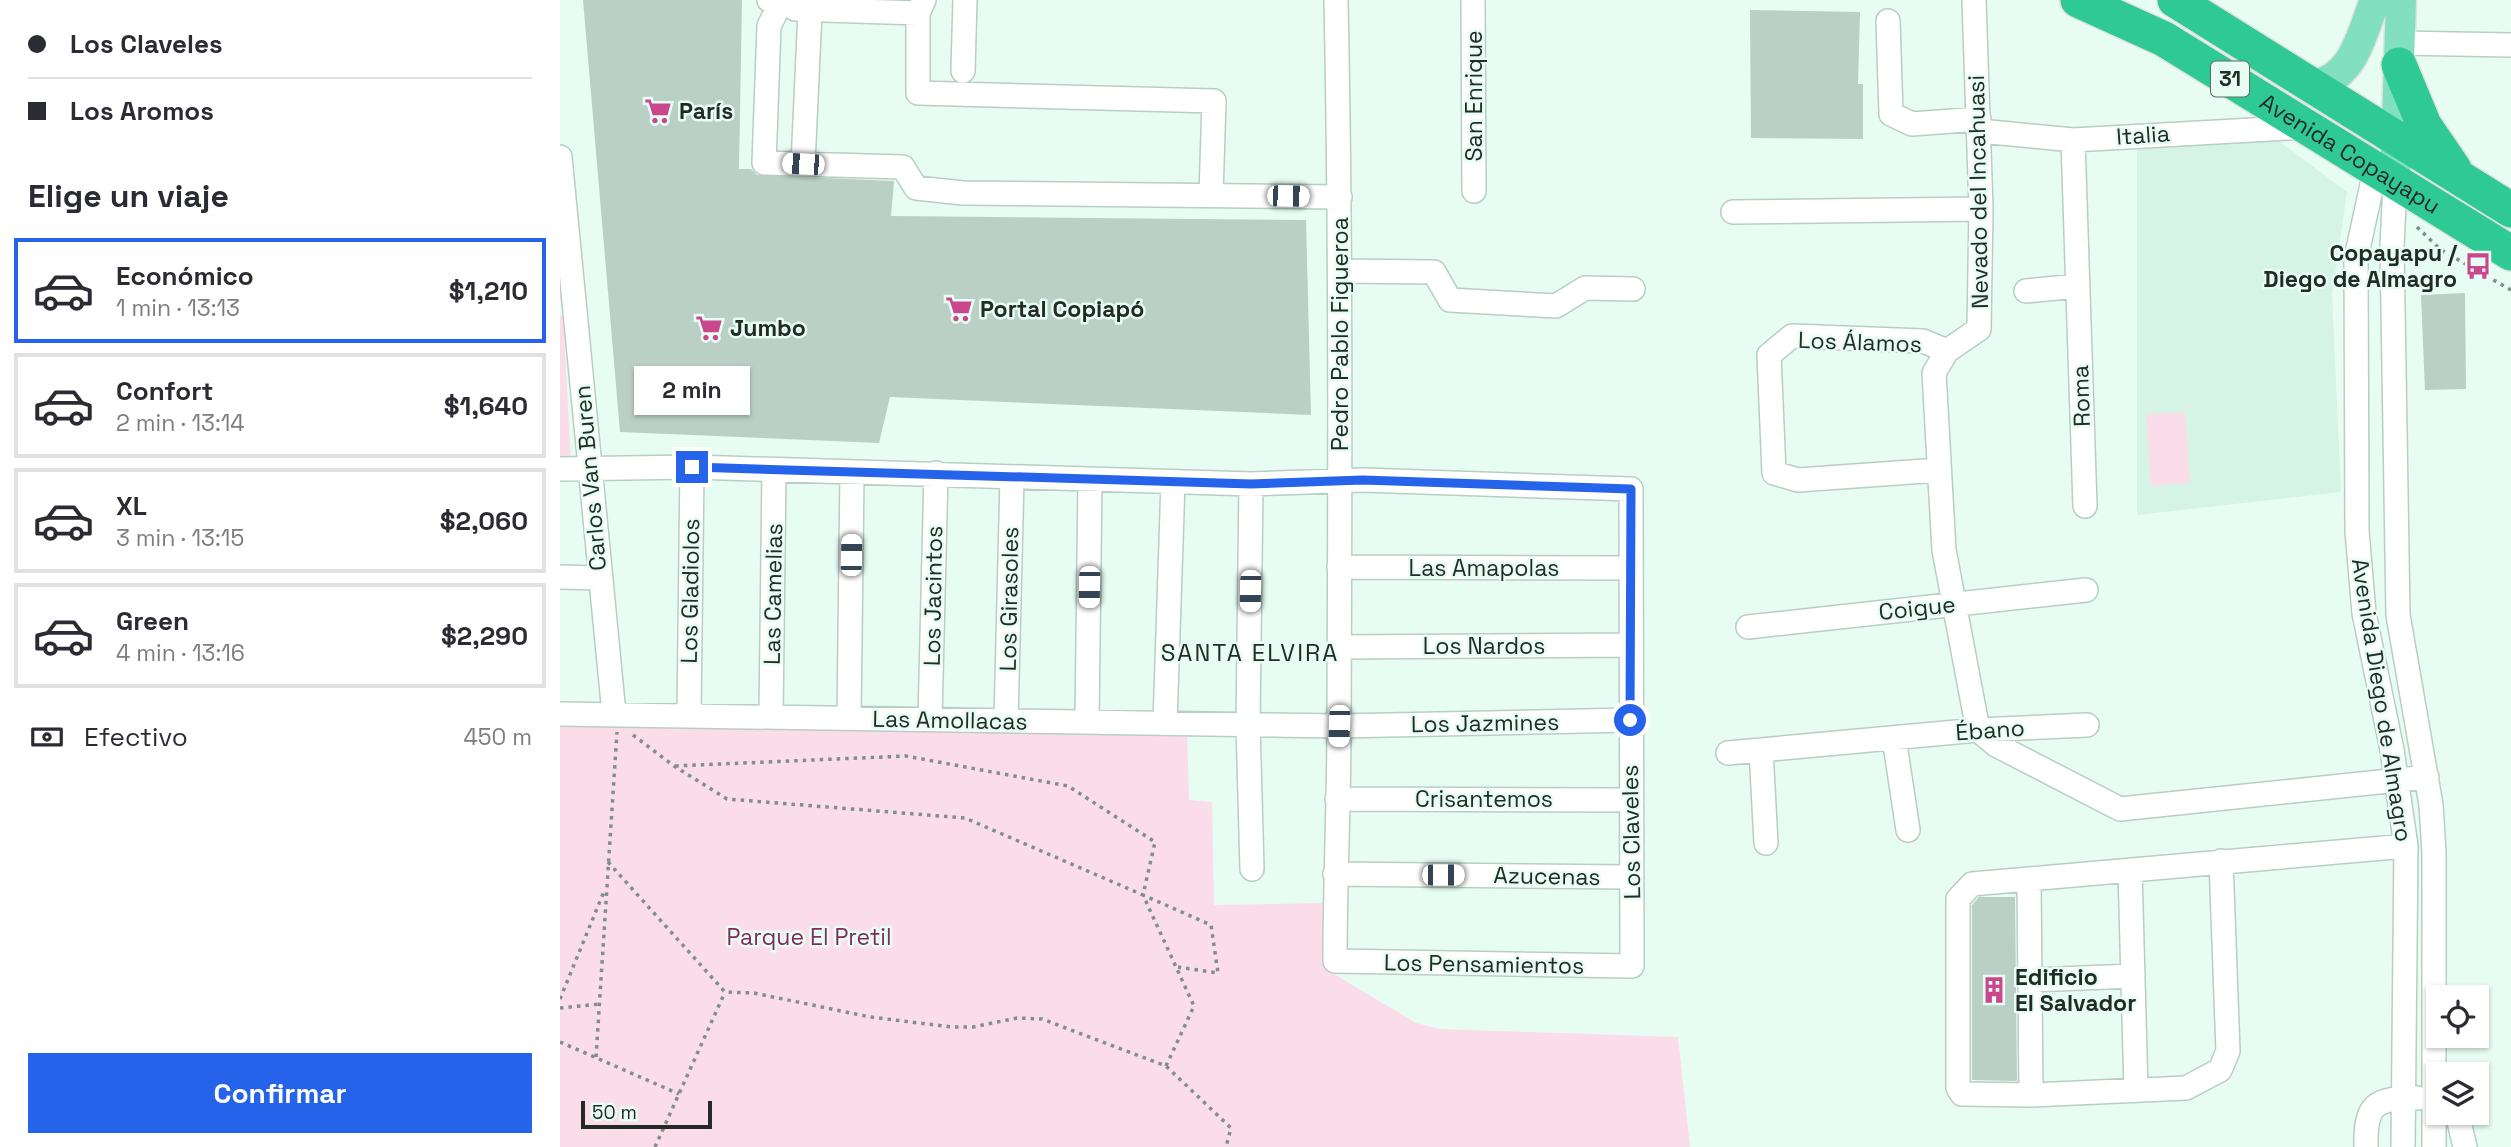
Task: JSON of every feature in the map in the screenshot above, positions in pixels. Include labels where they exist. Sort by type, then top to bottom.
[{"type":"highway","name":"Avenida Copayapu","points":[[2078,0],[2164,39],[2511,253]]},
{"type":"highway","name":"Avenida Copayapu","points":[[2175,0],[2511,210]]},
{"type":"highway","points":[[2400,54],[2424,125],[2451,167],[2468,184]]},
{"type":"main road","points":[[2311,86],[2332,80],[2343,71],[2355,53],[2375,0]]},
{"type":"main road","points":[[2381,0],[2387,134],[2385,177]]},
{"type":"main road","points":[[2387,134],[2400,54],[2401,0]]},
{"type":"street","points":[[963,71],[965,0]]},
{"type":"street","name":"Pedro Pablo Figueroa","points":[[1335,961],[1341,271],[1336,0]]},
{"type":"street","name":"San Enrique","points":[[1473,0],[1475,191]]},
{"type":"street","name":"Nevado del Incahuasi","points":[[1947,351],[1979,329],[1981,209],[1973,0]]},
{"type":"street","points":[[1211,195],[1214,101],[918,93],[921,6],[808,6],[776,2],[769,26],[764,163],[903,167],[916,188],[963,192],[1340,197]]},
{"type":"street","points":[[803,164],[808,6]]},
{"type":"street","name":"Italia","points":[[1888,21],[1891,114],[1912,124],[1979,125],[2073,140],[2306,127]]},
{"type":"street","points":[[2400,54],[2511,45]]},
{"type":"street","name":"Roma","points":[[2073,140],[2085,506]]},
{"type":"street","name":"Carlos Van Buren","points":[[560,157],[591,467],[599,578],[620,723]]},
{"type":"street","name":"Avenida Diego de Almagro","points":[[2385,177],[2357,258],[2357,531],[2364,613],[2397,779],[2406,846],[2403,1147]]},
{"type":"street","name":"Avenida Diego de Almagro","points":[[2385,177],[2392,246],[2398,615],[2427,777],[2434,853],[2436,1062]]},
{"type":"street","points":[[1733,212],[1981,209]]},
{"type":"street","points":[[1341,271],[1434,272],[1450,300],[1556,306],[1585,288],[1633,289]]},
{"type":"street","points":[[2026,291],[2078,286]]},
{"type":"street","name":"Los Álamos","points":[[1939,471],[1798,480],[1774,473],[1769,355],[1792,336],[1923,341],[1947,351]]},
{"type":"street","points":[[1947,351],[1934,373],[1944,551],[1978,730],[1996,746],[2120,808],[2427,777]]},
{"type":"street","points":[[560,469],[692,467],[852,474],[936,473],[1012,478],[1251,484],[1339,481]]},
{"type":"street","name":"Los Gladiolos","points":[[689,716],[692,467]]},
{"type":"street","name":"Las Camelias","points":[[771,717],[774,470]]},
{"type":"street","name":"Los Jacintos","points":[[930,719],[936,473]]},
{"type":"street","points":[[849,718],[852,474]]},
{"type":"street","name":"Los Girasoles","points":[[1006,720],[1012,478]]},
{"type":"street","points":[[1087,722],[1090,480]]},
{"type":"street","name":"Los Claveles","points":[[1339,481],[1631,489],[1629,568],[1632,966]]},
{"type":"street","points":[[1165,723],[1173,482]]},
{"type":"street","points":[[1251,484],[1248,724],[1252,869]]},
{"type":"street","points":[[2357,531],[2375,540],[2397,541]]},
{"type":"street","name":"Las Amapolas","points":[[1339,567],[1629,568]]},
{"type":"street","points":[[560,577],[599,578]]},
{"type":"street","name":"Coigue","points":[[1748,627],[2086,590]]},
{"type":"street","name":"Los Nardos","points":[[1339,646],[1630,645]]},
{"type":"street","name":"Las Amollacas","points":[[560,714],[620,723],[689,716],[1339,726]]},
{"type":"street","name":"Los Jazmines","points":[[1339,726],[1630,720]]},
{"type":"street","name":"Ébano","points":[[1728,754],[1978,730],[2087,725]]},
{"type":"street","points":[[1894,738],[1908,830]]},
{"type":"street","points":[[1761,750],[1766,843]]},
{"type":"street","name":"Crisantemos","points":[[1337,799],[1631,800]]},
{"type":"street","points":[[2221,861],[2228,1051],[2220,1070],[2186,1088],[2031,1096],[1968,1096],[1958,1088],[1958,899],[1972,884],[2221,861],[2406,846]]},
{"type":"street","points":[[2130,870],[2136,1090]]},
{"type":"street","name":"Azucenas","points":[[1335,874],[1632,877]]},
{"type":"street","points":[[2029,879],[2031,1096]]},
{"type":"street","name":"Los Pensamientos","points":[[1335,961],[1632,966]]},
{"type":"street","points":[[2030,980],[2133,976]]},
{"type":"street","points":[[2366,1147],[2365,1129],[2371,1110],[2384,1099],[2426,1099]]},
{"type":"street","name":"Avenida Diego de Almagro","points":[[2434,1147],[2435,1125]]},
{"type":"street","points":[[2460,1125],[2465,1147]]},
{"type":"path","points":[[620,723],[674,766],[727,799],[965,818],[1211,925],[1218,973],[1178,967]]},
{"type":"path","points":[[596,1058],[620,723]]},
{"type":"path","points":[[674,766],[906,756],[1068,786],[1155,842],[1143,895],[1194,1006],[1166,1066]]},
{"type":"path","points":[[608,862],[725,992],[754,993],[870,1017],[952,1027],[973,1027],[1017,1018],[1042,1019],[1166,1066],[1231,1128],[1226,1147]]},
{"type":"path","points":[[560,999],[607,884]]},
{"type":"path","points":[[655,1147],[725,992]]},
{"type":"path","points":[[560,1008],[600,1004]]},
{"type":"path","points":[[560,1042],[679,1094]]},
{"type":"shaded area","points":[[2275,138],[2347,192],[2332,294],[2341,492],[2137,515],[2137,148]]},
{"type":"green space","points":[[560,316],[563,316],[571,460],[560,460]]},
{"type":"green space","points":[[2185,412],[2190,483],[2151,486],[2146,414]]},
{"type":"green space","name":"Parque El Pretil","points":[[560,722],[1187,730],[1189,800],[1212,802],[1214,905],[1327,903],[1334,974],[1416,1023],[1440,1029],[1678,1037],[1690,1147],[560,1147]]},
{"type":"building","name":"Portal Copiapó","points":[[583,0],[742,0],[739,169],[751,169],[757,175],[894,181],[891,216],[1306,220],[1311,415],[890,397],[879,443],[620,432]]},
{"type":"building","points":[[1750,10],[1860,12],[1858,84],[1863,84],[1863,139],[1751,138]]},
{"type":"building","points":[[2465,293],[2466,389],[2425,390],[2421,295]]},
{"type":"building","name":"Edificio El Salvador","points":[[1979,897],[2015,897],[2017,1081],[1972,1080],[1972,905]]},
{"type":"place","name":"París","points":[[658,111]]},
{"type":"place","name":"Copayapu / Diego de Almagro","points":[[2478,266]]},
{"type":"place","name":"Portal Copiapó","points":[[959,309]]},
{"type":"place","name":"Jumbo","points":[[709,328]]},
{"type":"place","name":"Edificio El Salvador","points":[[1994,990]]},
{"type":"district","name":"SANTA ELVIRA","points":[[1250,653]]},
{"type":"route","points":[[692,467],[852,474],[936,473],[1012,478],[1251,484],[1363,480],[1631,489],[1630,720]]}]
